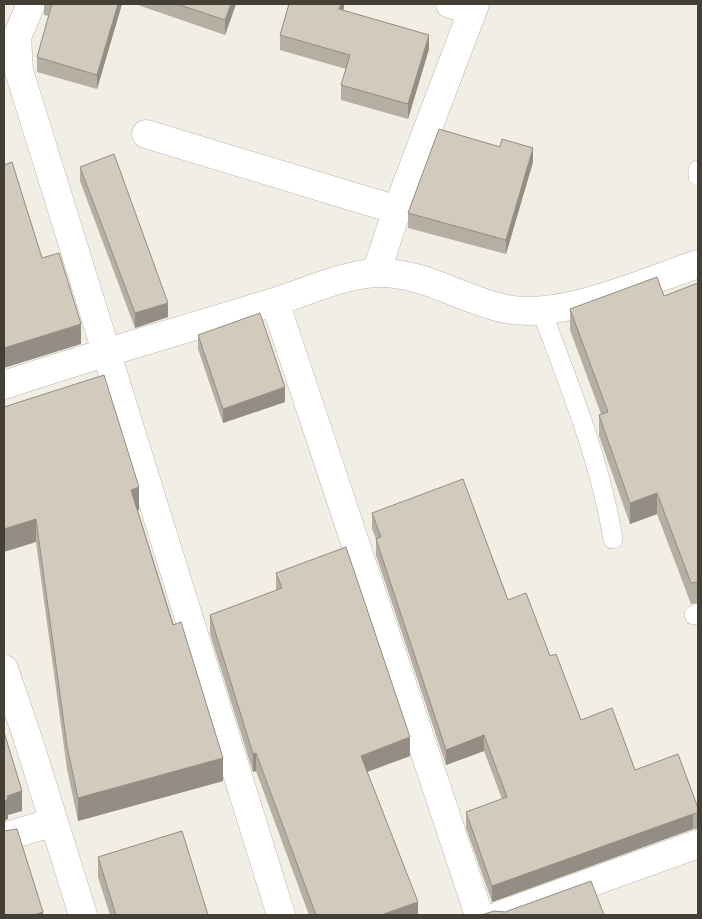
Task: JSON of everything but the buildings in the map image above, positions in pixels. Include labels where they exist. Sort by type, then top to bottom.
[{"type":"street","points":[[31,4],[18,37],[19,71],[281,915]]},
{"type":"street","points":[[376,273],[466,6]]},
{"type":"street","points":[[146,134],[397,210]]},
{"type":"street","points":[[4,384],[105,351],[275,302],[345,279],[376,273],[409,276],[506,309],[542,312],[587,302],[698,264]]},
{"type":"street","points":[[275,302],[479,915]]},
{"type":"street","points":[[4,669],[83,915]]},
{"type":"street","points":[[4,837],[54,822]]},
{"type":"street","points":[[500,915],[698,844]]},
{"type":"lane","points":[[698,170],[698,176]]},
{"type":"lane","points":[[542,312],[588,432],[608,509],[613,539]]}]
